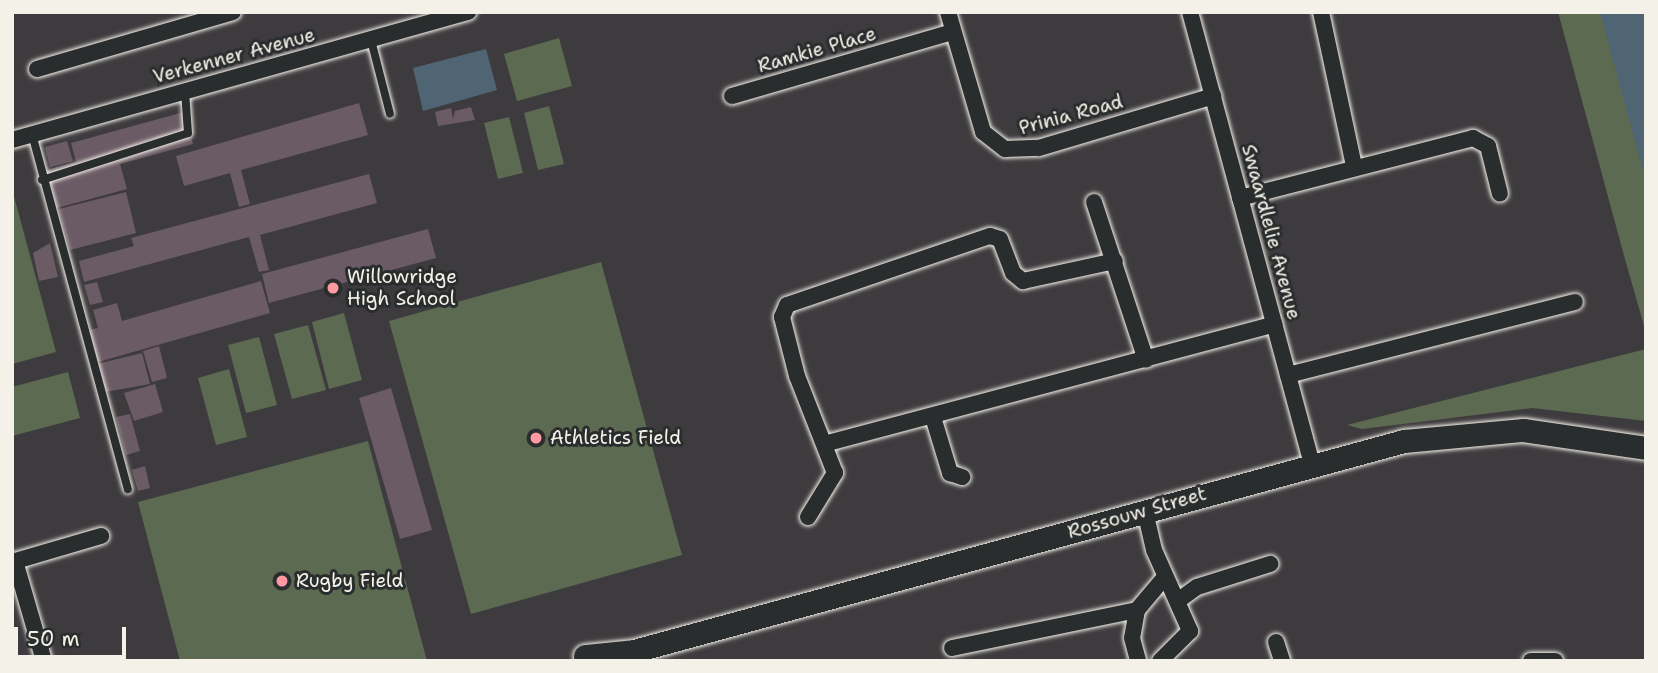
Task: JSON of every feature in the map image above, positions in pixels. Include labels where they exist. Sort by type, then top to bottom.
[{"type":"main road","name":"Rossouw Street","points":[[582,659],[625,656],[1312,463],[1404,440],[1485,430],[1573,434],[1646,449]]},
{"type":"street","points":[[37,69],[233,12]]},
{"type":"street","name":"Verkenner Avenue","points":[[12,140],[370,40],[430,18],[468,12]]},
{"type":"street","name":"Prinia Road","points":[[948,12],[983,132],[1004,149],[1039,148],[1213,96]]},
{"type":"street","name":"Swaardlelie Avenue","points":[[1190,12],[1312,463]]},
{"type":"street","points":[[1321,12],[1354,166]]},
{"type":"street","name":"Ramkie Place","points":[[732,96],[953,32]]},
{"type":"street","points":[[1240,198],[1354,166],[1480,138],[1488,146],[1500,194]]},
{"type":"street","points":[[1094,202],[1146,360]]},
{"type":"street","points":[[808,517],[835,473],[828,443],[797,376],[782,317],[787,305],[990,236],[1000,239],[1013,273],[1023,281],[1115,261]]},
{"type":"street","points":[[1288,375],[1575,302]]},
{"type":"street","points":[[828,443],[1274,324]]},
{"type":"street","points":[[933,417],[950,473],[962,477]]},
{"type":"street","points":[[1145,511],[1164,578],[1180,600],[1190,631],[1160,661]]},
{"type":"street","points":[[44,661],[14,561],[100,536]]},
{"type":"street","points":[[1180,600],[1197,587],[1270,564]]},
{"type":"street","points":[[1138,661],[1132,638],[1137,610],[1164,578]]},
{"type":"street","points":[[952,648],[1137,610]]},
{"type":"street","points":[[1276,642],[1282,661]]},
{"type":"street","points":[[1531,661],[1555,661]]},
{"type":"lane","points":[[370,40],[390,114]]},
{"type":"lane","points":[[43,180],[188,133],[185,91]]},
{"type":"lane","points":[[32,134],[128,489]]},
{"type":"green space","points":[[1558,12],[1646,12],[1646,333],[1623,252]]},
{"type":"green space","points":[[559,38],[572,86],[517,101],[504,54]]},
{"type":"green space","points":[[549,106],[564,164],[538,170],[524,113]]},
{"type":"green space","points":[[509,117],[523,173],[498,179],[484,123]]},
{"type":"green space","points":[[12,189],[56,352],[12,364]]},
{"type":"green space","name":"Athletics Field","points":[[601,262],[682,555],[471,614],[389,321]]},
{"type":"green space","points":[[344,313],[362,380],[329,389],[312,322]]},
{"type":"green space","points":[[308,325],[326,390],[292,399],[274,334]]},
{"type":"green space","points":[[259,337],[277,405],[246,413],[228,345]]},
{"type":"green space","points":[[1646,349],[1646,421],[1532,408],[1362,429],[1347,425]]},
{"type":"green space","points":[[229,369],[247,437],[216,445],[198,378]]},
{"type":"green space","points":[[68,372],[80,418],[12,436],[12,387]]},
{"type":"green space","name":"Rugby Field","points":[[368,441],[427,661],[180,661],[138,502]]},
{"type":"water","points":[[1600,12],[1646,12],[1646,180],[1640,160]]},
{"type":"water","points":[[486,49],[497,90],[423,111],[413,68]]},
{"type":"building","points":[[359,103],[368,135],[241,170],[250,204],[239,207],[230,173],[184,186],[176,156]]},
{"type":"building","points":[[471,107],[475,120],[438,126],[435,112],[451,108],[453,119],[455,111]]},
{"type":"building","points":[[184,112],[193,144],[120,164],[127,189],[57,208],[47,170],[76,162],[71,143]]},
{"type":"building","points":[[67,141],[73,161],[50,167],[45,147]]},
{"type":"building","points":[[369,174],[377,203],[260,235],[269,270],[259,272],[249,237],[84,282],[79,261],[134,246],[131,238]]},
{"type":"building","points":[[126,192],[136,233],[70,250],[59,209]]},
{"type":"building","points":[[428,229],[436,258],[269,303],[262,274]]},
{"type":"building","points":[[50,243],[58,277],[39,281],[33,253]]},
{"type":"building","points":[[261,281],[270,313],[98,362],[89,330],[98,328],[93,310],[117,303],[122,321]]},
{"type":"building","points":[[97,282],[103,302],[90,305],[84,285]]},
{"type":"building","points":[[159,346],[167,378],[152,382],[143,351]]},
{"type":"building","points":[[142,353],[150,384],[105,392],[97,364]]},
{"type":"building","points":[[155,384],[163,412],[134,421],[124,393]]},
{"type":"building","points":[[391,388],[432,530],[400,539],[359,398]]},
{"type":"building","points":[[130,414],[140,451],[126,455],[116,417]]},
{"type":"building","points":[[145,466],[150,488],[138,491],[132,470]]},
{"type":"place","name":"Willowridge High School","points":[[333,288]]},
{"type":"place","name":"Athletics Field","points":[[536,438]]},
{"type":"place","name":"Rugby Field","points":[[282,581]]}]
